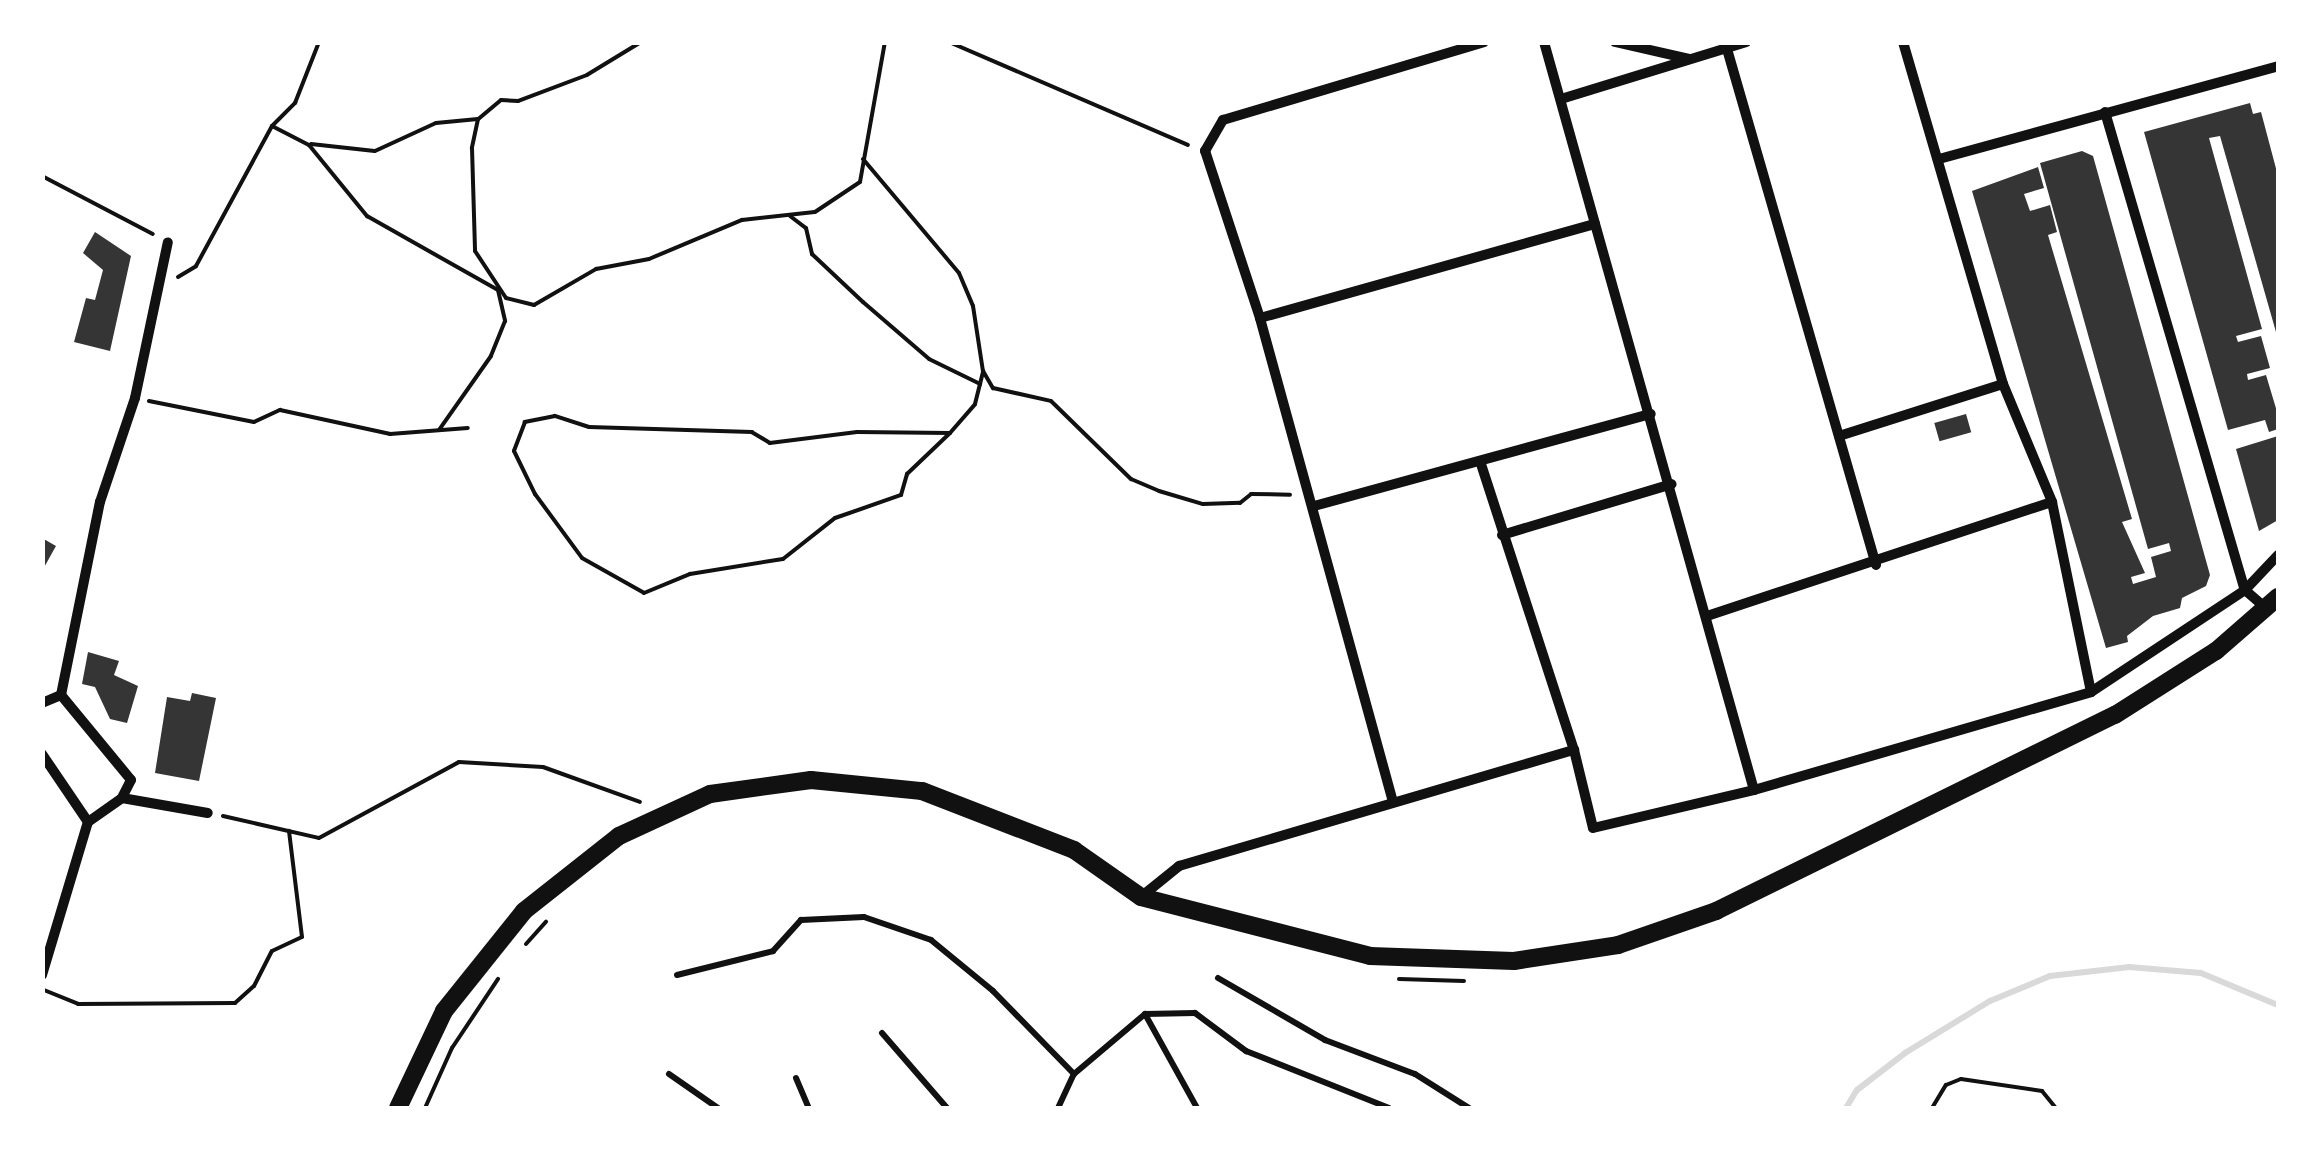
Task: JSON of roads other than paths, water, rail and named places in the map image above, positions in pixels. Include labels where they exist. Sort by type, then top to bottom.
[{"type":"main road","points":[[398,1108],[444,1011],[492,946],[573,867],[663,811],[754,784],[811,780],[922,791],[1074,850],[1141,896],[1218,913],[1314,946],[1419,962],[1514,961],[1618,945],[1716,911],[2067,740],[2160,688],[2273,603]]},
{"type":"street","points":[[1393,802],[1260,318],[1205,151],[1224,120],[1484,42]]},
{"type":"street","points":[[1544,42],[1710,615],[1754,790]]},
{"type":"street","points":[[1615,42],[1690,59]]},
{"type":"street","points":[[1561,99],[1746,42]]},
{"type":"street","points":[[1904,42],[2003,384],[2052,502],[2092,692]]},
{"type":"street","points":[[1727,49],[1876,565]]},
{"type":"street","points":[[1939,159],[2278,66]]},
{"type":"street","points":[[2105,112],[2245,590],[2273,603]]},
{"type":"street","points":[[1260,318],[1594,224]]},
{"type":"street","points":[[60,694],[100,502],[135,398],[168,242]]},
{"type":"street","points":[[1839,436],[2003,384]]},
{"type":"street","points":[[1314,506],[1481,464],[1651,414]]},
{"type":"street","points":[[1481,464],[1574,750],[1593,828],[1754,790],[2092,692],[2245,590],[2278,555]]},
{"type":"street","points":[[1502,534],[1672,484]]},
{"type":"street","points":[[1710,615],[1876,565],[2052,502]]},
{"type":"street","points":[[42,703],[60,694]]},
{"type":"street","points":[[42,975],[88,822],[122,798],[131,780],[60,694]]},
{"type":"street","points":[[1141,896],[1180,866],[1574,750]]},
{"type":"street","points":[[42,754],[88,822]]},
{"type":"street","points":[[122,798],[208,813]]},
{"type":"lane","points":[[677,975],[773,951],[800,920],[864,917],[931,940],[992,990],[1074,1074]]},
{"type":"lane","points":[[1218,978],[1325,1040],[1415,1074],[1469,1108]]},
{"type":"lane","points":[[1058,1108],[1074,1074],[1145,1014],[1195,1012],[1246,1051],[1390,1108]]},
{"type":"lane","points":[[1145,1014],[1197,1108]]},
{"type":"lane","points":[[882,1033],[947,1108]]},
{"type":"lane","points":[[669,1074],[718,1108]]},
{"type":"lane","points":[[796,1078],[809,1108]]},
{"type":"waterway","points":[[1846,1108],[1857,1090],[1905,1053],[1990,1001],[2050,976],[2129,967],[2201,973],[2278,1005]]}]
